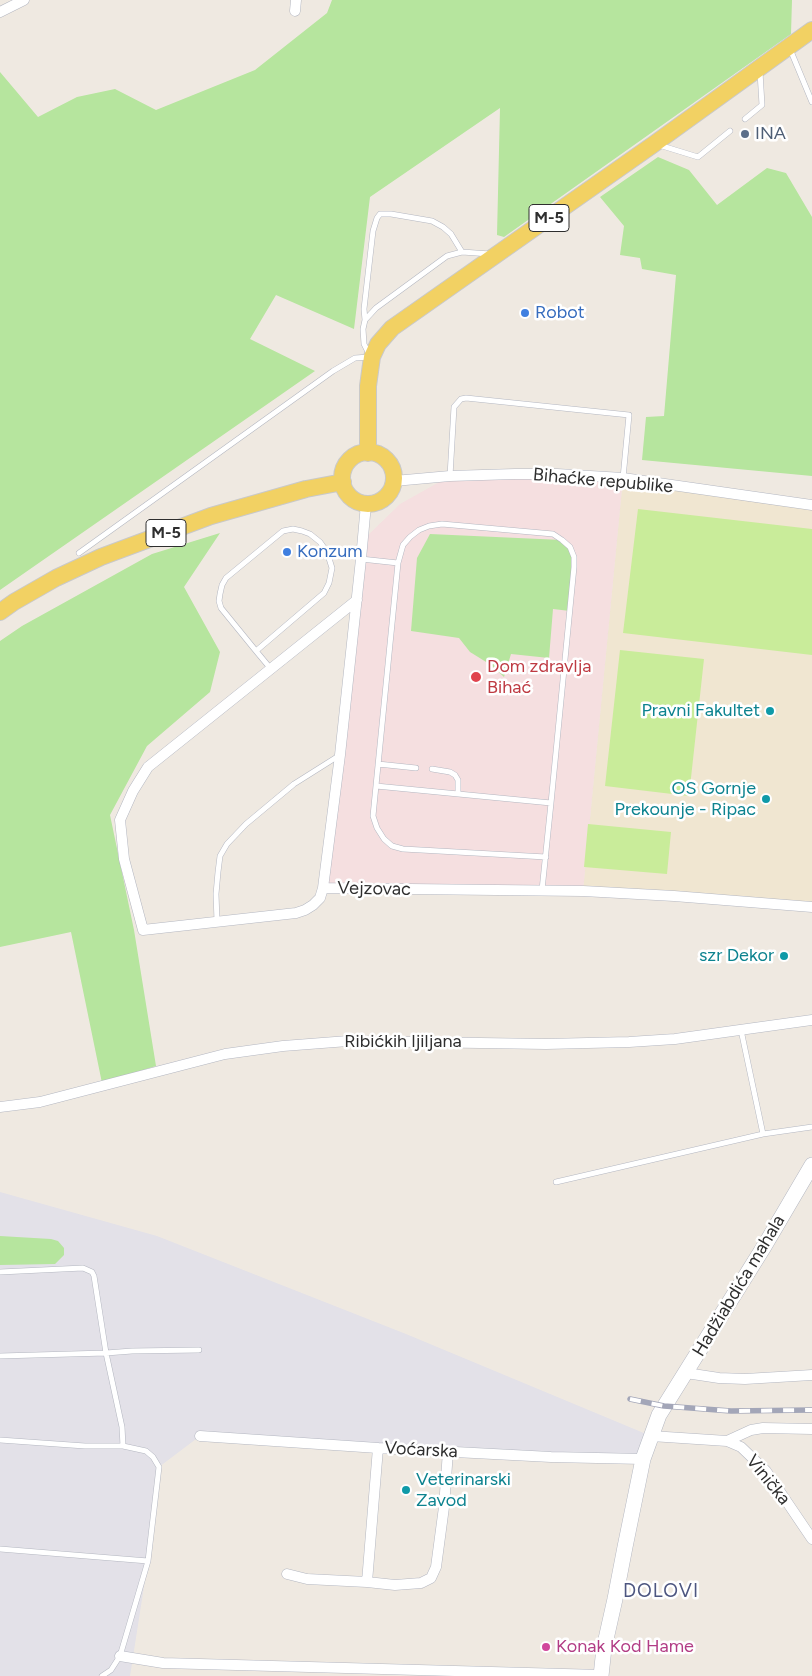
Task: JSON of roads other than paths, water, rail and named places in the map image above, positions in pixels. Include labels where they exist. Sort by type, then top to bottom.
[{"type":"main road","name":"M-5","points":[[368,452],[368,386],[372,357],[378,344],[392,328],[811,31]]},
{"type":"main road","points":[[368,452],[384,458],[390,464],[394,481],[388,495],[382,500],[374,504],[366,504],[350,497],[345,490],[343,473],[346,465],[352,459],[359,454],[368,452]]},
{"type":"main road","name":"M-5","points":[[0,612],[56,578],[101,557],[210,516],[297,492],[343,482]]},
{"type":"street","points":[[0,12],[24,0]]},
{"type":"street","points":[[295,11],[296,0]]},
{"type":"street","name":"Bihaćke republike","points":[[394,481],[450,476],[515,474],[624,478],[812,505]]},
{"type":"street","name":"Vejzovac","points":[[366,504],[340,755],[323,888],[583,891],[812,907]]},
{"type":"street","points":[[323,888],[320,898],[313,905],[296,913],[143,930],[124,859],[120,820],[132,791],[148,767],[357,600]]},
{"type":"street","name":"Ribićkih ljiljana","points":[[0,1107],[40,1102],[226,1054],[283,1046],[348,1041],[546,1044],[629,1042],[675,1039],[812,1020]]},
{"type":"street","name":"Hadžiabdića mahala","points":[[601,1675],[604,1648],[616,1600],[624,1547],[643,1459],[651,1436],[664,1406],[812,1165]]},
{"type":"street","points":[[686,1373],[719,1378],[745,1379],[812,1375]]},
{"type":"street","points":[[727,1441],[751,1430],[763,1428],[812,1429]]},
{"type":"street","name":"Voćarska","points":[[200,1436],[551,1457],[643,1459]]},
{"type":"street","name":"Vinička","points":[[651,1436],[727,1441],[741,1447],[766,1472],[812,1539]]},
{"type":"street","points":[[367,1582],[378,1448]]},
{"type":"street","points":[[287,1574],[307,1579],[411,1585],[431,1578],[436,1567],[444,1507],[448,1451]]},
{"type":"street","points":[[120,1656],[163,1664],[601,1675]]},
{"type":"lane","points":[[789,46],[812,102]]},
{"type":"lane","points":[[745,119],[762,105],[760,67]]},
{"type":"lane","points":[[654,144],[698,157],[730,131]]},
{"type":"lane","points":[[366,320],[364,309],[373,231],[380,214],[432,221],[451,234],[462,252]]},
{"type":"lane","points":[[372,357],[367,352],[364,344],[363,329],[366,320],[376,308],[447,256],[462,252],[495,255]]},
{"type":"lane","points":[[79,553],[333,370],[355,358],[372,357]]},
{"type":"lane","points":[[450,476],[454,407],[461,399],[466,398],[629,415],[624,478]]},
{"type":"lane","points":[[542,891],[546,857],[574,567],[574,557],[570,547],[553,534],[442,524],[418,530],[403,545],[398,563],[373,816],[377,828],[384,839],[392,846],[403,848],[546,857]]},
{"type":"lane","points":[[256,651],[324,593],[329,583],[332,568],[327,552],[320,542],[310,534],[293,529],[283,531],[235,570],[226,578],[222,585],[219,601],[222,608],[271,670]]},
{"type":"lane","points":[[361,559],[398,563]]},
{"type":"lane","points":[[217,921],[216,894],[220,856],[227,844],[246,824],[294,784],[340,755]]},
{"type":"lane","points":[[378,764],[416,768]]},
{"type":"lane","points":[[432,769],[456,775],[458,793]]},
{"type":"lane","points":[[376,786],[458,793],[519,801],[551,802]]},
{"type":"lane","points":[[741,1030],[763,1134]]},
{"type":"lane","points":[[556,1182],[763,1134],[812,1127]]},
{"type":"lane","points":[[0,1272],[83,1268],[92,1272],[106,1353],[122,1427],[123,1446]]},
{"type":"lane","points":[[0,1356],[106,1353],[132,1350],[199,1350]]},
{"type":"lane","points":[[0,1440],[85,1446],[123,1446],[146,1452],[154,1457],[159,1467],[148,1561],[120,1656],[111,1670],[102,1676]]},
{"type":"lane","points":[[0,1549],[148,1561]]},
{"type":"railway","points":[[630,1399],[664,1406],[731,1411],[812,1410]]},
{"type":"place","name":"INA","points":[[745,134]]},
{"type":"place","name":"Robot","points":[[525,313]]},
{"type":"place","name":"Konzum","points":[[287,552]]},
{"type":"place","name":"Dom zdravlja Bihać","points":[[476,677]]},
{"type":"place","name":"Pravni Fakultet","points":[[770,711]]},
{"type":"place","name":"OS Gornje Prekounje - Ripac","points":[[766,799]]},
{"type":"place","name":"szr Dekor","points":[[784,956]]},
{"type":"place","name":"Veterinarski Zavod","points":[[406,1490]]},
{"type":"place","name":"Konak Kod Hame","points":[[546,1647]]},
{"type":"district","name":"DOLOVI","points":[[661,1591]]}]
